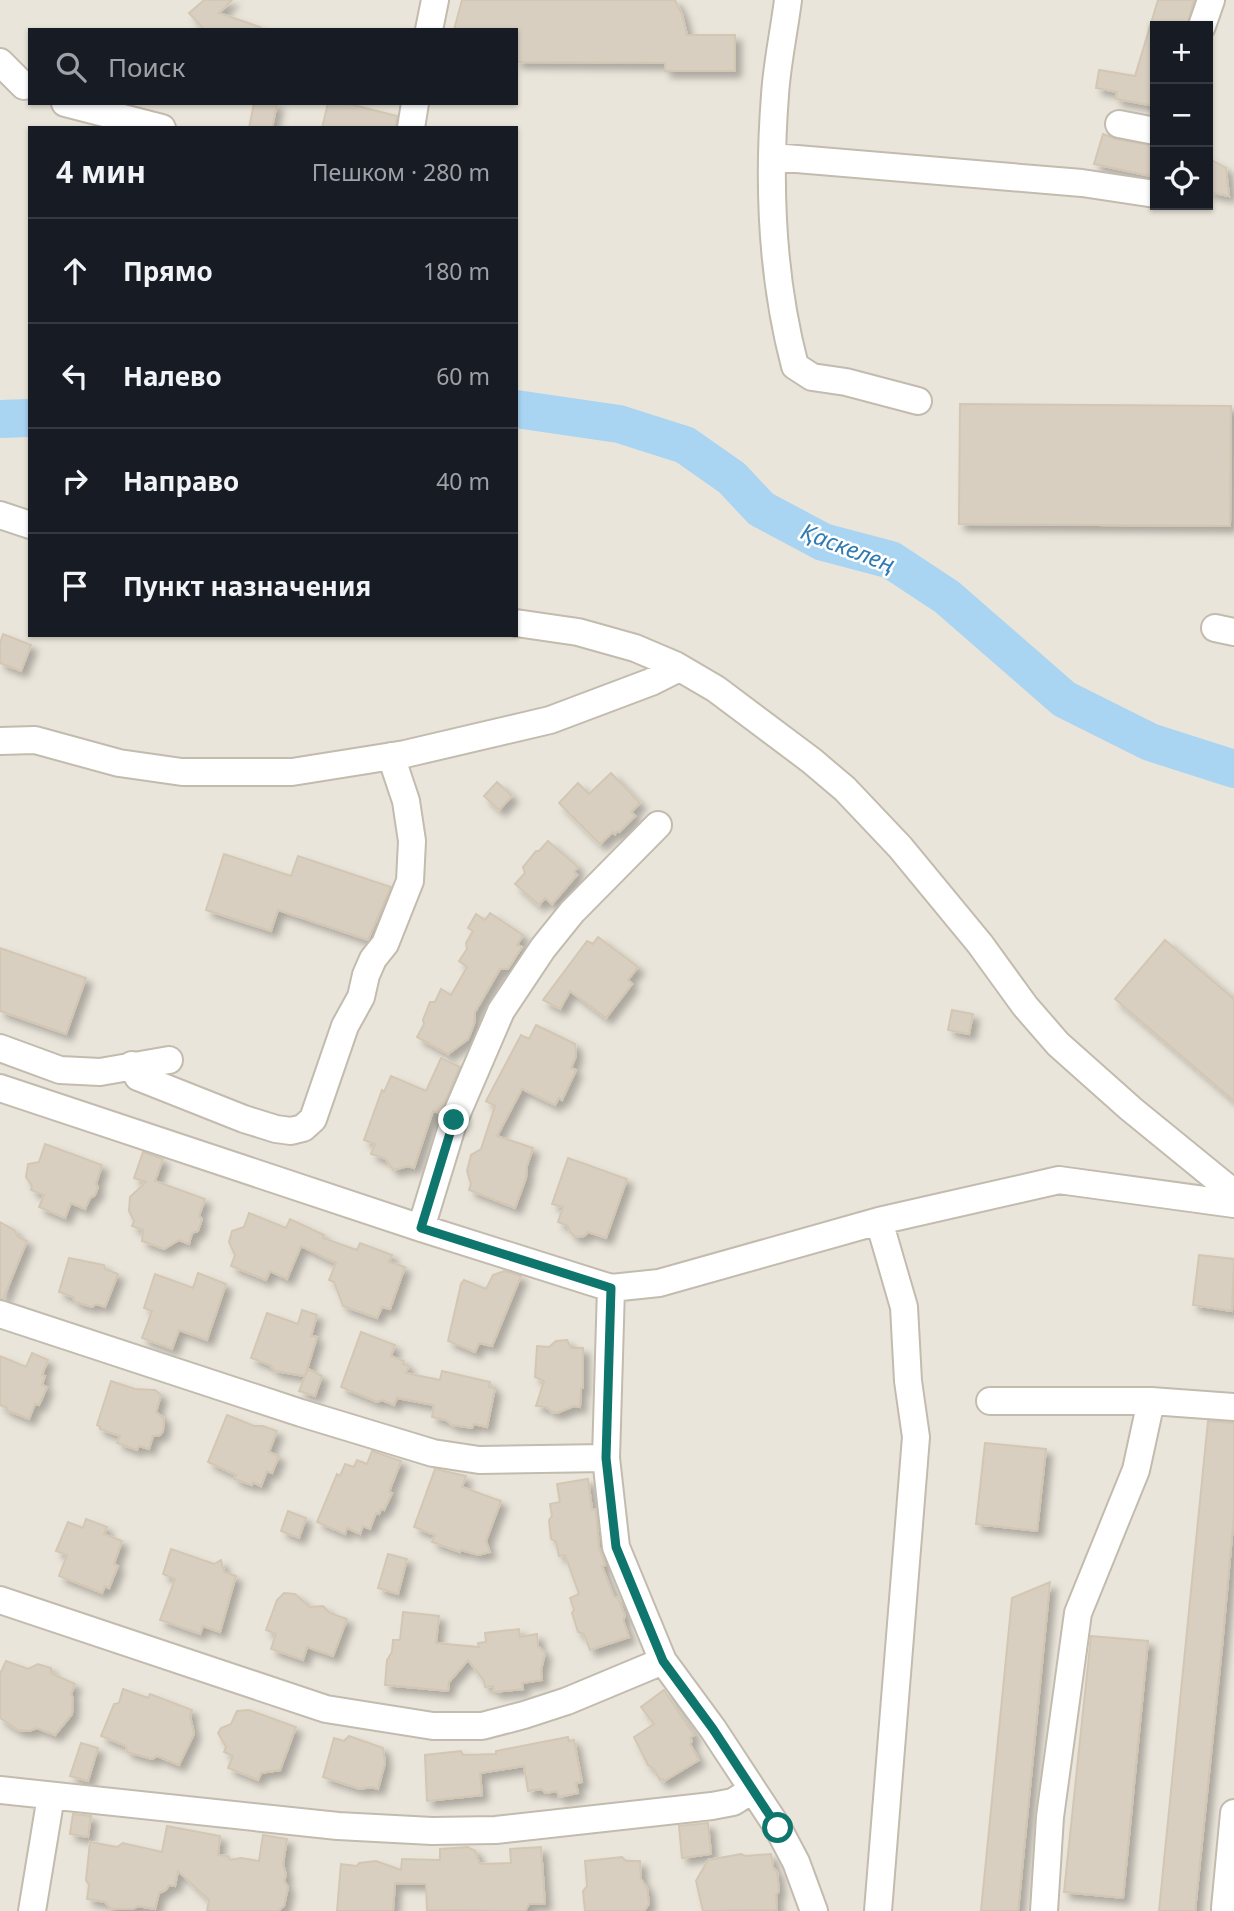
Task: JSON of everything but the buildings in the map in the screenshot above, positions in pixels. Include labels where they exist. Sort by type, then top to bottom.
[{"type":"lane","points":[[429,28],[435,0]]},
{"type":"lane","points":[[788,0],[775,95],[774,225],[783,320],[796,366],[812,377],[846,382],[918,401]]},
{"type":"lane","points":[[1204,21],[1211,0]]},
{"type":"lane","points":[[0,62],[18,87]]},
{"type":"lane","points":[[73,105],[154,126]]},
{"type":"lane","points":[[411,126],[415,105]]},
{"type":"lane","points":[[1119,124],[1150,130]]},
{"type":"lane","points":[[773,157],[1082,183],[1150,193]]},
{"type":"lane","points":[[0,515],[28,524]]},
{"type":"lane","points":[[518,623],[578,632],[635,648],[679,668],[716,690],[812,761],[845,789],[900,847],[980,944],[1024,1006],[1058,1044],[1234,1193]]},
{"type":"lane","points":[[0,741],[35,740],[119,763],[183,772],[292,772],[391,756],[550,720],[651,682],[679,668]]},
{"type":"lane","points":[[132,1065],[138,1077],[265,1125],[290,1131],[303,1128],[313,1119],[345,1026],[361,997],[373,959],[385,944],[410,881],[412,841],[406,801],[391,756]]},
{"type":"lane","points":[[421,1228],[454,1120],[500,1011],[543,948],[572,912],[658,825]]},
{"type":"lane","points":[[0,1048],[60,1070],[100,1072],[169,1060]]},
{"type":"lane","points":[[0,1088],[611,1288],[659,1283],[879,1221],[1059,1180],[1234,1204]]},
{"type":"lane","points":[[878,1911],[916,1437],[908,1381],[904,1307],[879,1221]]},
{"type":"lane","points":[[611,1288],[606,1458],[616,1547],[663,1661],[713,1729],[778,1828],[796,1862],[814,1911]]},
{"type":"lane","points":[[0,1314],[301,1413],[433,1453],[479,1460],[606,1458]]},
{"type":"lane","points":[[990,1401],[1151,1401],[1234,1407]]},
{"type":"lane","points":[[1044,1911],[1051,1817],[1078,1613],[1136,1470],[1151,1401]]},
{"type":"lane","points":[[0,1600],[326,1709],[433,1726],[482,1726],[524,1715],[567,1701],[663,1661]]},
{"type":"lane","points":[[0,1790],[338,1826],[432,1831],[496,1830],[712,1806],[733,1802],[752,1790]]},
{"type":"lane","points":[[32,1911],[51,1796]]},
{"type":"lane","points":[[1230,1911],[1225,1908],[1234,1813]]},
{"type":"shaded area","name":"Қаскелең","points":[[0,0],[1234,0],[1234,1911],[0,1911]]},
{"type":"waterway","name":"Қаскелең","points":[[518,409],[619,424],[685,445],[732,478],[761,509],[823,542],[891,560],[947,597],[1064,699],[1150,742],[1234,769]]},
{"type":"waterway","name":"Қаскелең","points":[[0,419],[28,418]]},
{"type":"route","points":[[454,1120],[421,1228],[611,1288],[606,1458],[616,1547],[663,1661],[713,1729],[778,1828]]}]
